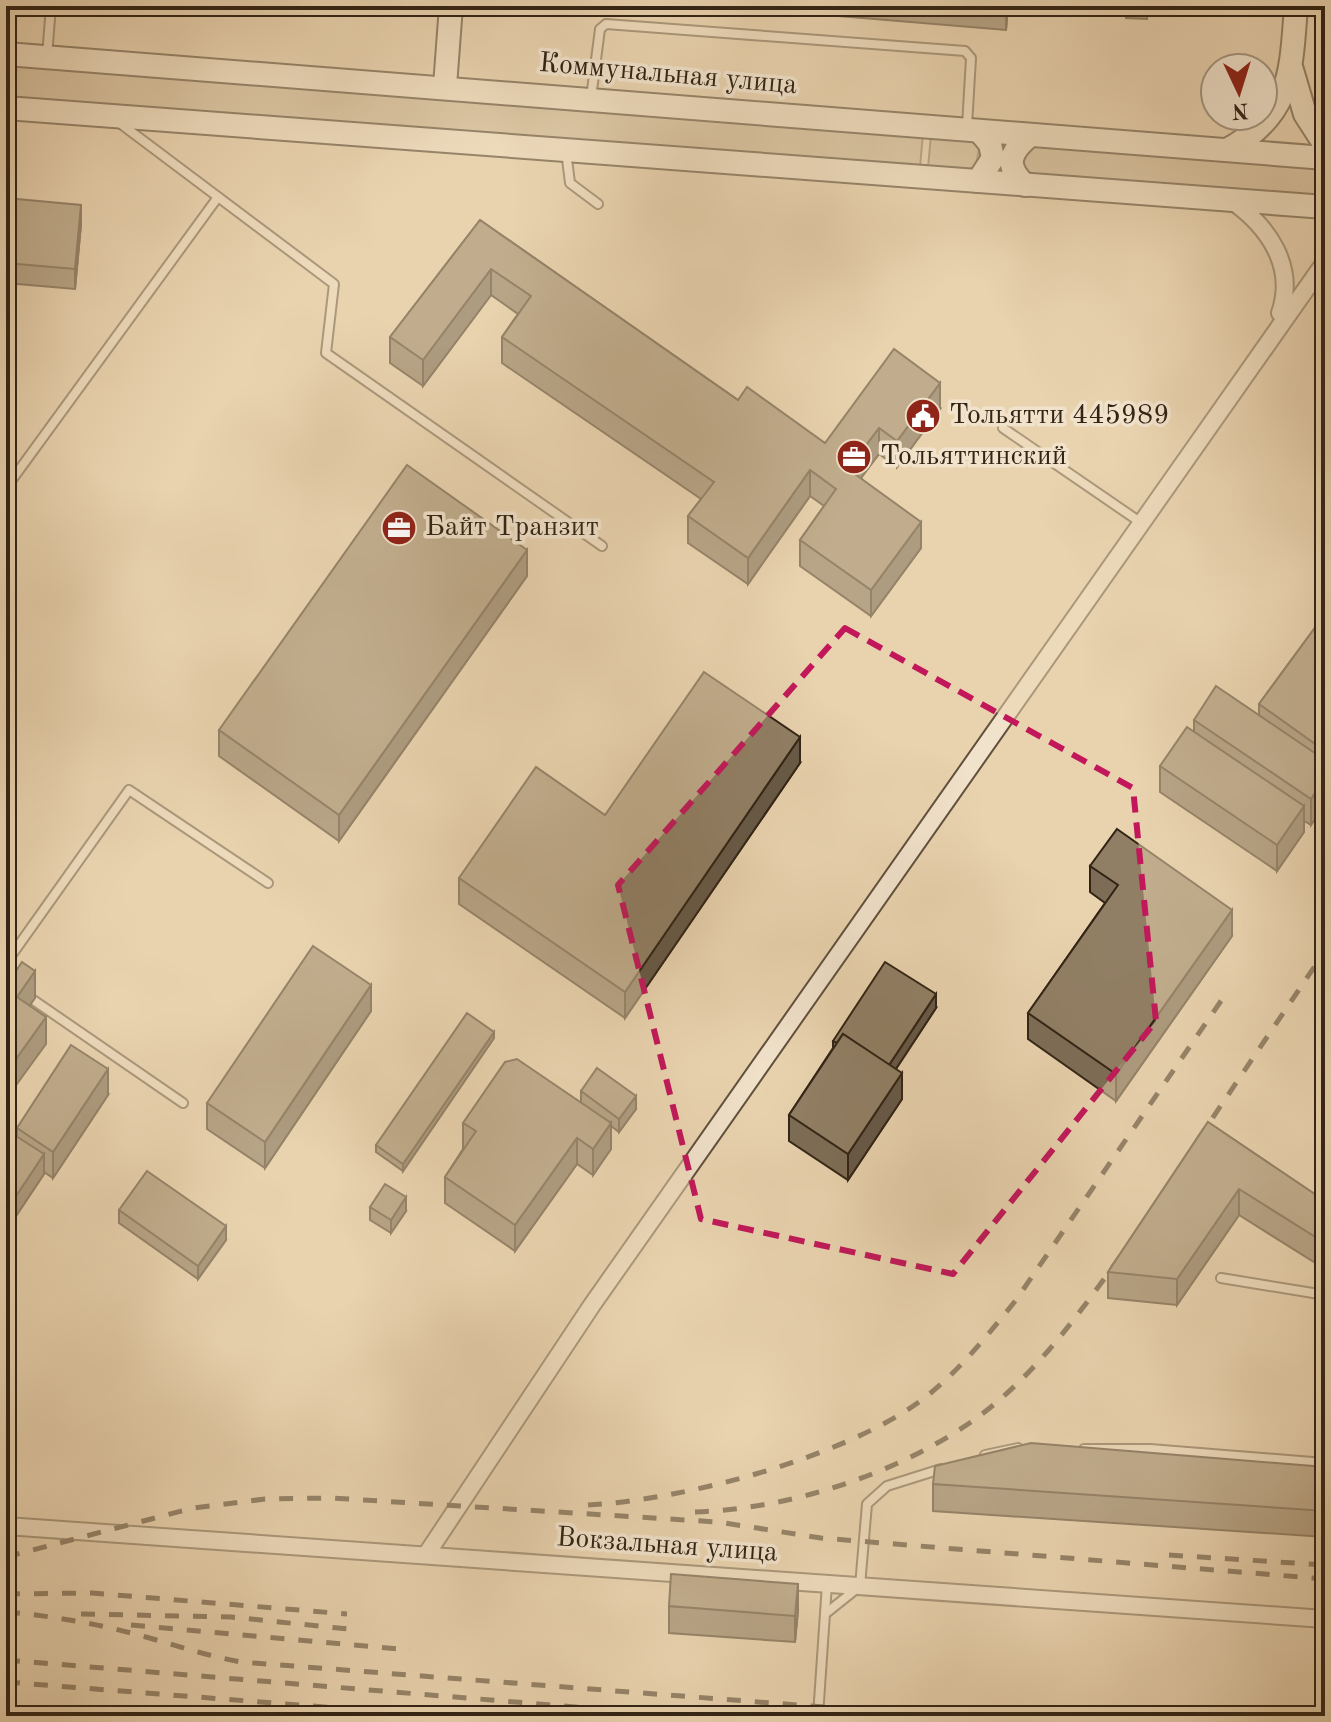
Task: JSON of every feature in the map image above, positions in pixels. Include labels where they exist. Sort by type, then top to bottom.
[{"type":"main road","points":[[445,86],[451,6]]},
{"type":"main road","points":[[1227,150],[1250,137],[1274,113],[1292,70],[1296,6]]},
{"type":"main road","name":"Коммунальная улица","points":[[6,54],[445,86],[1325,158]]},
{"type":"main road","points":[[1292,70],[1305,114],[1325,145]]},
{"type":"main road","points":[[6,108],[1325,207]]},
{"type":"main road","points":[[973,131],[990,144],[993,158],[978,181]]},
{"type":"main road","points":[[1025,185],[1013,174],[1010,161],[1015,147],[1029,136]]},
{"type":"street","points":[[1230,200],[1256,218],[1275,246],[1285,273],[1287,294],[1273,333]]},
{"type":"street","points":[[426,1555],[592,1305],[1325,262]]},
{"type":"street","name":"Вокзальная улица","points":[[6,1526],[1325,1619]]},
{"type":"lane","points":[[47,57],[51,6]]},
{"type":"lane","points":[[591,99],[600,29],[606,24],[965,51],[971,58],[973,131]]},
{"type":"lane","points":[[110,116],[334,284],[326,353],[602,546]]},
{"type":"lane","points":[[566,151],[570,183],[598,204]]},
{"type":"lane","points":[[6,488],[218,197]]},
{"type":"lane","points":[[1003,428],[1140,522]]},
{"type":"lane","points":[[6,963],[129,790],[268,883]]},
{"type":"lane","points":[[15,988],[183,1103]]},
{"type":"lane","points":[[1221,1278],[1325,1295]]},
{"type":"lane","points":[[976,1458],[1006,1448],[1022,1448]]},
{"type":"lane","points":[[1070,1448],[1150,1449],[1325,1463]]},
{"type":"lane","points":[[825,1614],[860,1586],[867,1504],[887,1486],[947,1467]]},
{"type":"lane","points":[[818,1716],[827,1584]]},
{"type":"highlighted area","points":[[845,628],[1133,788],[1156,1021],[953,1274],[701,1219],[618,885]]},
{"type":"shaded area","points":[[6,65],[923,134],[920,167],[6,97]]},
{"type":"shaded area","points":[[931,135],[973,141],[979,150],[976,165],[968,170],[928,168]]},
{"type":"shaded area","points":[[1029,145],[1325,167],[1325,198],[1029,174],[1024,172],[1022,153]]},
{"type":"building","points":[[6,198],[81,205],[75,269],[6,263]]},
{"type":"building","points":[[480,220],[738,400],[747,387],[825,443],[894,349],[940,383],[897,441],[879,428],[848,469],[921,522],[871,590],[800,540],[836,489],[810,470],[748,558],[688,516],[714,482],[502,337],[531,296],[491,269],[423,360],[390,337]]},
{"type":"building","points":[[407,465],[527,550],[339,815],[219,730]]},
{"type":"building","points":[[1325,614],[1325,751],[1259,704]]},
{"type":"building","points":[[704,672],[800,737],[625,992],[459,878],[536,767],[605,815]]},
{"type":"building","points":[[1216,686],[1325,760],[1325,778],[1311,799],[1194,720]]},
{"type":"building","points":[[1187,727],[1304,806],[1277,845],[1160,766]]},
{"type":"building","points":[[1117,829],[1232,910],[1116,1074],[1028,1013],[1118,885],[1090,866]]},
{"type":"building","points":[[313,946],[371,985],[265,1142],[207,1103]]},
{"type":"building","points":[[22,962],[35,971],[17,997],[46,1017],[6,1073],[6,986]]},
{"type":"building","points":[[885,962],[936,994],[889,1065],[843,1034],[837,1043],[833,1041]]},
{"type":"building","points":[[467,1013],[494,1032],[403,1164],[376,1145]]},
{"type":"building","points":[[843,1034],[902,1073],[848,1154],[789,1115]]},
{"type":"building","points":[[71,1045],[108,1069],[53,1152],[17,1128]]},
{"type":"building","points":[[517,1059],[611,1123],[593,1149],[577,1138],[515,1225],[445,1177],[476,1131],[463,1123],[505,1062]]},
{"type":"building","points":[[597,1068],[636,1096],[619,1119],[581,1091]]},
{"type":"building","points":[[1208,1122],[1325,1201],[1325,1243],[1239,1189],[1177,1279],[1108,1272]]},
{"type":"building","points":[[16,1136],[44,1154],[6,1211],[6,1152]]},
{"type":"building","points":[[147,1171],[226,1226],[198,1266],[119,1210]]},
{"type":"building","points":[[385,1184],[406,1197],[391,1220],[370,1207]]},
{"type":"building","points":[[1031,1443],[1325,1467],[1325,1511],[933,1484],[935,1466]]},
{"type":"building","points":[[671,1574],[798,1584],[795,1616],[669,1606]]},
{"type":"railway","points":[[1197,1141],[1325,951]]},
{"type":"railway","points":[[588,1505],[669,1495],[760,1473],[848,1441],[886,1422],[933,1391],[971,1354],[1016,1300],[1223,998]]},
{"type":"railway","points":[[695,1512],[767,1504],[839,1486],[875,1473],[941,1441],[994,1405],[1035,1366],[1122,1254]]},
{"type":"railway","points":[[6,1557],[193,1508],[265,1499],[332,1498],[718,1522],[821,1538],[1325,1579]]},
{"type":"railway","points":[[1169,1555],[1325,1565]]},
{"type":"railway","points":[[6,1594],[92,1593],[347,1614]]},
{"type":"railway","points":[[6,1612],[94,1624],[241,1662],[940,1716]]},
{"type":"railway","points":[[81,1614],[231,1617],[348,1629]]},
{"type":"railway","points":[[131,1625],[410,1650]]},
{"type":"railway","points":[[6,1660],[685,1716]]},
{"type":"railway","points":[[6,1682],[439,1716]]},
{"type":"place","name":"Тольятти 445989","points":[[923,416]]},
{"type":"place","name":"Тольяттинский","points":[[854,457]]},
{"type":"place","name":"Байт Транзит","points":[[399,528]]}]
